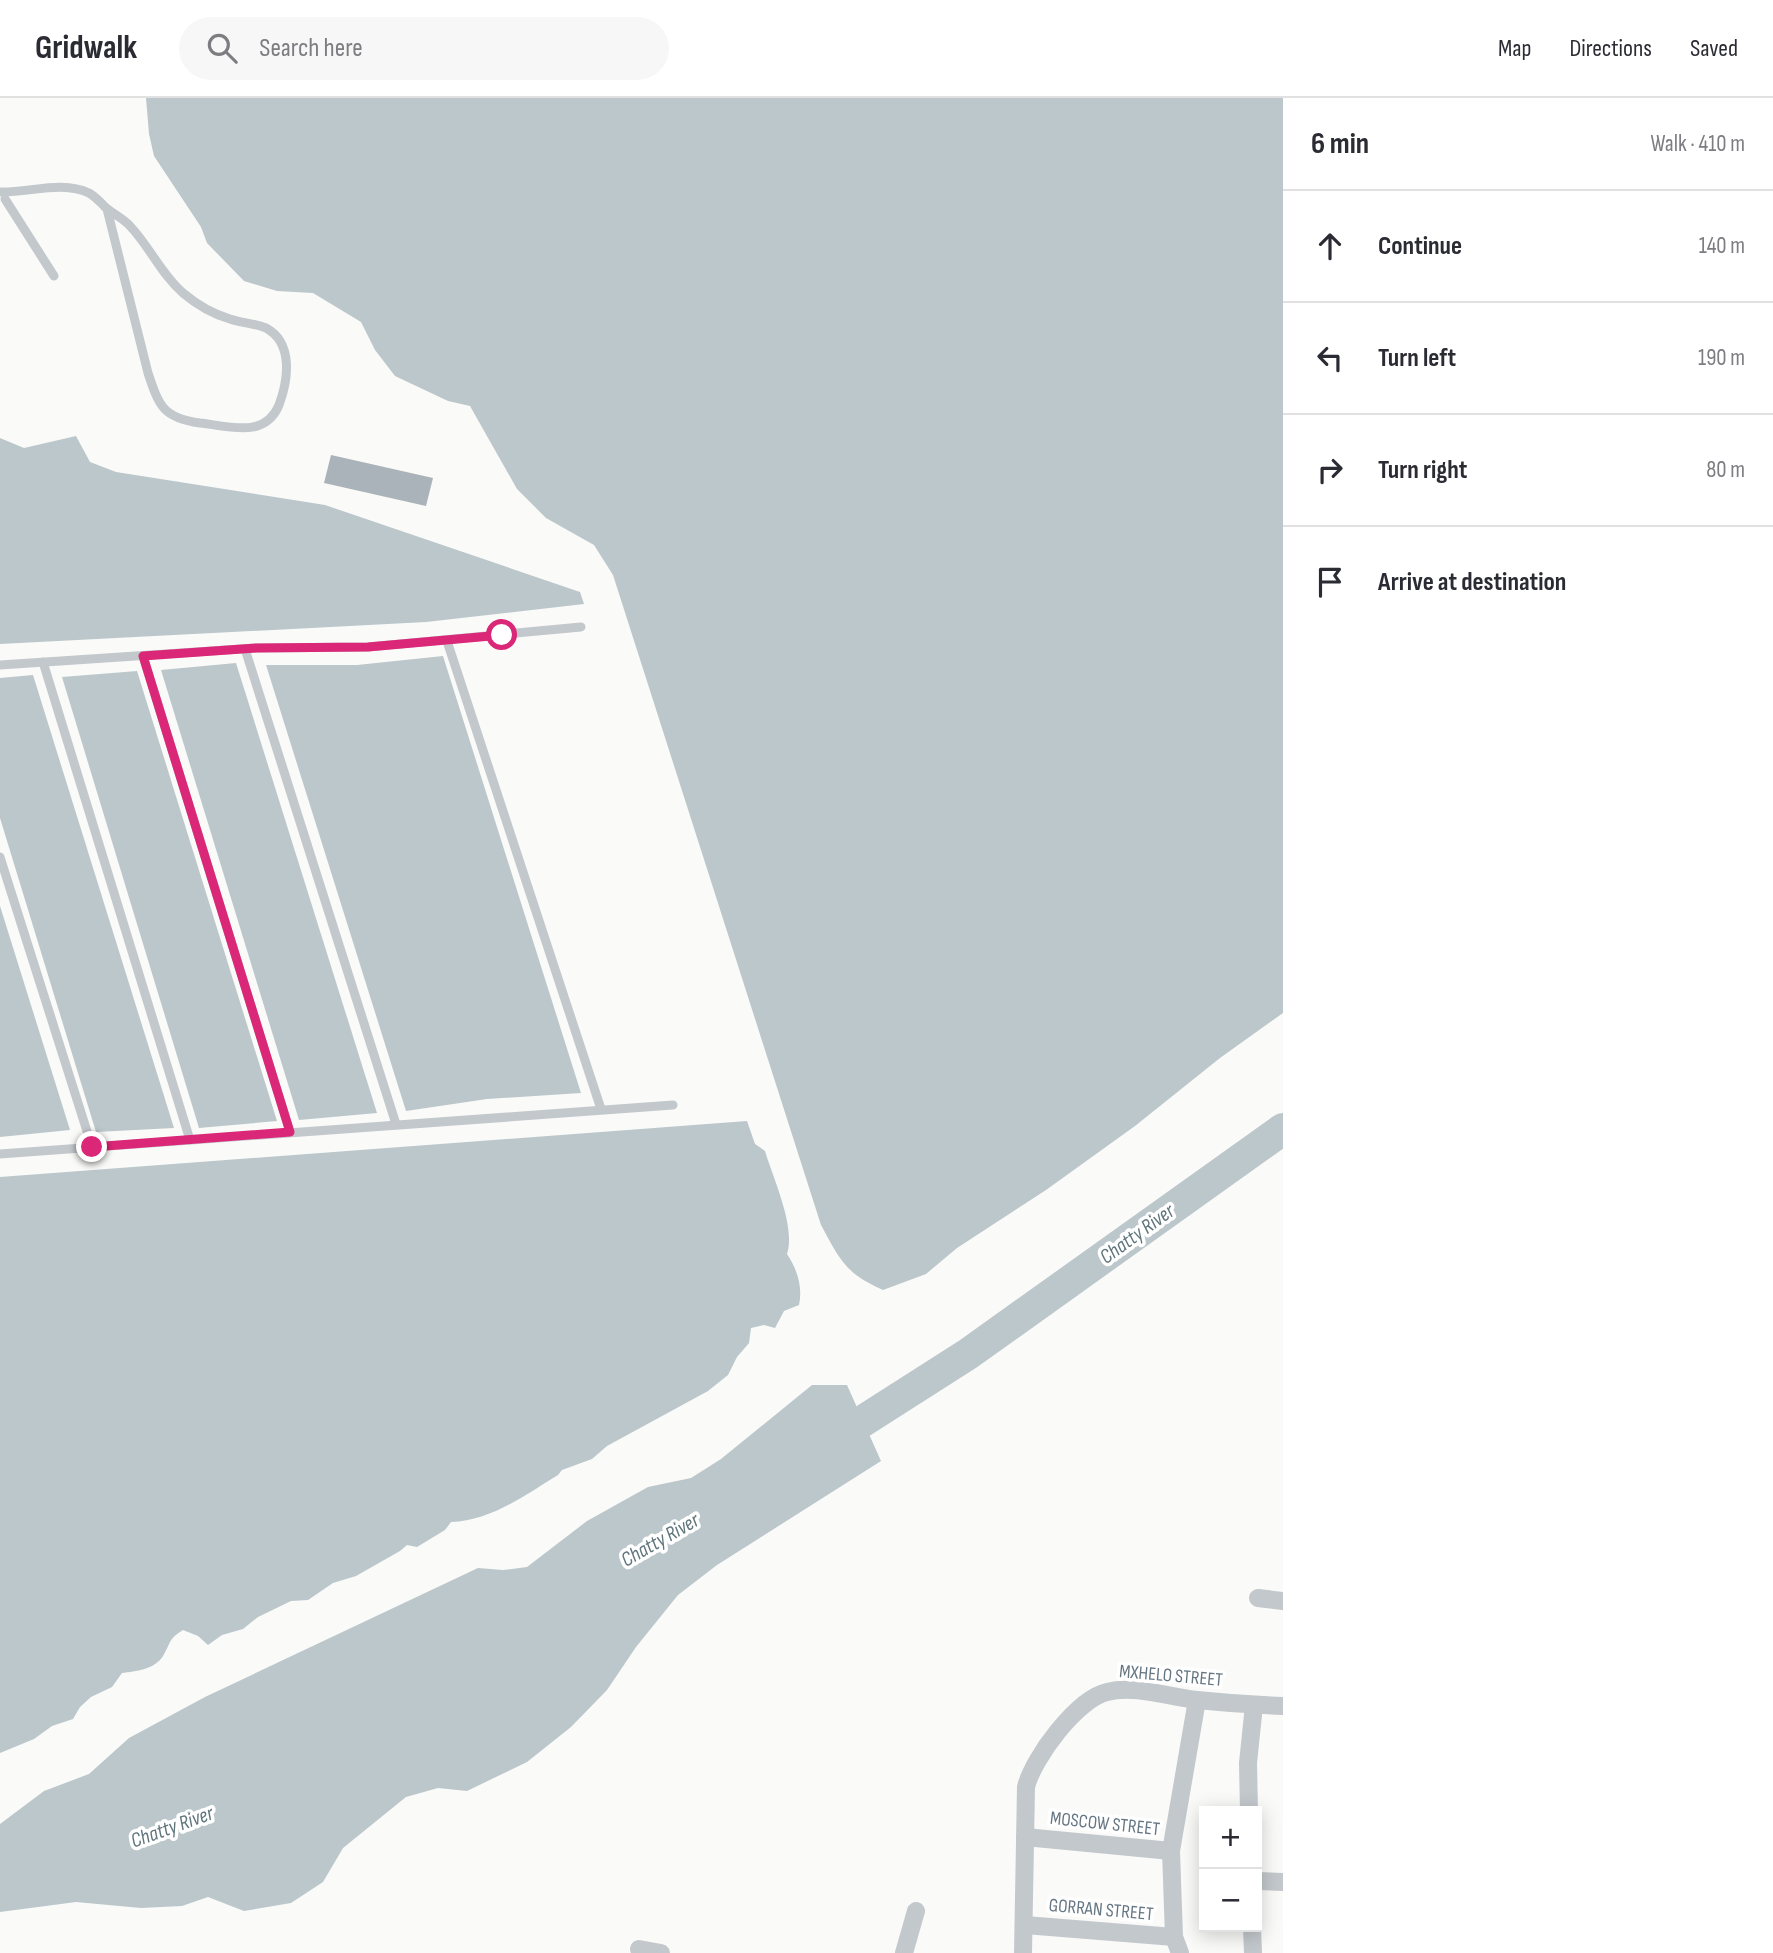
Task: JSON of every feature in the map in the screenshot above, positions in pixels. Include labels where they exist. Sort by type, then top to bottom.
[{"type":"street","points":[[1258,1598],[1283,1601]]},
{"type":"street","name":"MXHELO STREET","points":[[1025,1837],[1026,1787],[1033,1766],[1048,1742],[1098,1694],[1123,1690],[1197,1700],[1283,1706]]},
{"type":"street","points":[[1177,1945],[1171,1851],[1197,1700]]},
{"type":"street","points":[[1249,1806],[1248,1763],[1254,1705]]},
{"type":"street","name":"MOSCOW STREET","points":[[1023,1953],[1025,1837],[1171,1851]]},
{"type":"street","points":[[1262,1881],[1283,1882]]},
{"type":"street","points":[[904,1953],[916,1911]]},
{"type":"street","name":"GORRAN STREET","points":[[1025,1925],[1177,1945]]},
{"type":"street","points":[[1252,1932],[1253,1953]]},
{"type":"street","points":[[639,1949],[661,1953]]},
{"type":"lane","points":[[54,276],[2,198],[17,192],[57,187],[76,188],[90,194],[131,226],[160,269],[188,296],[228,319],[266,329],[275,336],[281,346],[288,372],[278,408],[271,420],[255,429],[183,421],[167,414],[156,400],[107,209]]},
{"type":"lane","points":[[0,666],[245,649],[368,647],[581,628]]},
{"type":"lane","points":[[447,640],[601,1109]]},
{"type":"lane","points":[[245,649],[396,1124]]},
{"type":"lane","points":[[143,656],[290,1132]]},
{"type":"lane","points":[[43,663],[190,1140]]},
{"type":"lane","points":[[0,856],[92,1147]]},
{"type":"lane","points":[[0,1154],[673,1105]]},
{"type":"water","points":[[146,98],[1283,98],[1283,1013],[1220,1058],[1135,1126],[1046,1190],[957,1248],[926,1274],[883,1290],[860,1278],[839,1256],[821,1225],[613,575],[594,545],[546,518],[517,489],[470,406],[448,401],[395,376],[375,350],[361,322],[313,293],[277,291],[244,281],[207,243],[201,227],[154,156]]},
{"type":"water","points":[[76,436],[90,462],[116,472],[325,505],[580,592],[584,604],[426,622],[0,644],[0,438],[24,448]]},
{"type":"water","points":[[443,656],[581,1093],[487,1099],[406,1111],[266,665],[357,665]]},
{"type":"water","points":[[236,663],[377,1113],[299,1120],[161,670]]},
{"type":"water","points":[[137,671],[277,1121],[199,1128],[62,677]]},
{"type":"water","points":[[33,675],[174,1128],[96,1132],[0,818],[0,678]]},
{"type":"water","points":[[0,906],[70,1130],[0,1137]]},
{"type":"water","points":[[747,1121],[755,1144],[765,1151],[782,1202],[788,1230],[787,1254],[798,1278],[800,1298],[799,1305],[784,1311],[775,1328],[764,1325],[751,1328],[749,1343],[737,1357],[728,1375],[708,1391],[607,1446],[592,1459],[562,1470],[507,1506],[466,1521],[451,1522],[445,1530],[417,1547],[407,1545],[356,1576],[333,1583],[308,1600],[291,1601],[258,1617],[243,1629],[222,1635],[208,1645],[198,1636],[183,1630],[172,1639],[163,1656],[155,1664],[122,1673],[112,1687],[91,1697],[80,1707],[73,1719],[52,1726],[34,1739],[0,1753],[0,1177]]},
{"type":"water","points":[[812,1385],[847,1385],[881,1461],[717,1565],[678,1595],[636,1647],[607,1690],[571,1727],[527,1762],[467,1791],[438,1788],[406,1797],[343,1848],[323,1882],[291,1903],[244,1911],[208,1897],[182,1906],[141,1908],[76,1902],[0,1912],[0,1824],[44,1791],[89,1774],[129,1738],[205,1697],[478,1568],[503,1570],[527,1567],[587,1521],[648,1487],[691,1478],[721,1459]]},
{"type":"building","points":[[331,455],[433,478],[426,506],[324,483]]},
{"type":"waterway","name":"Chatty River","points":[[827,1444],[968,1354],[1283,1129]]},
{"type":"route","points":[[92,1147],[290,1132],[143,656],[256,648],[368,647],[502,635]]}]
